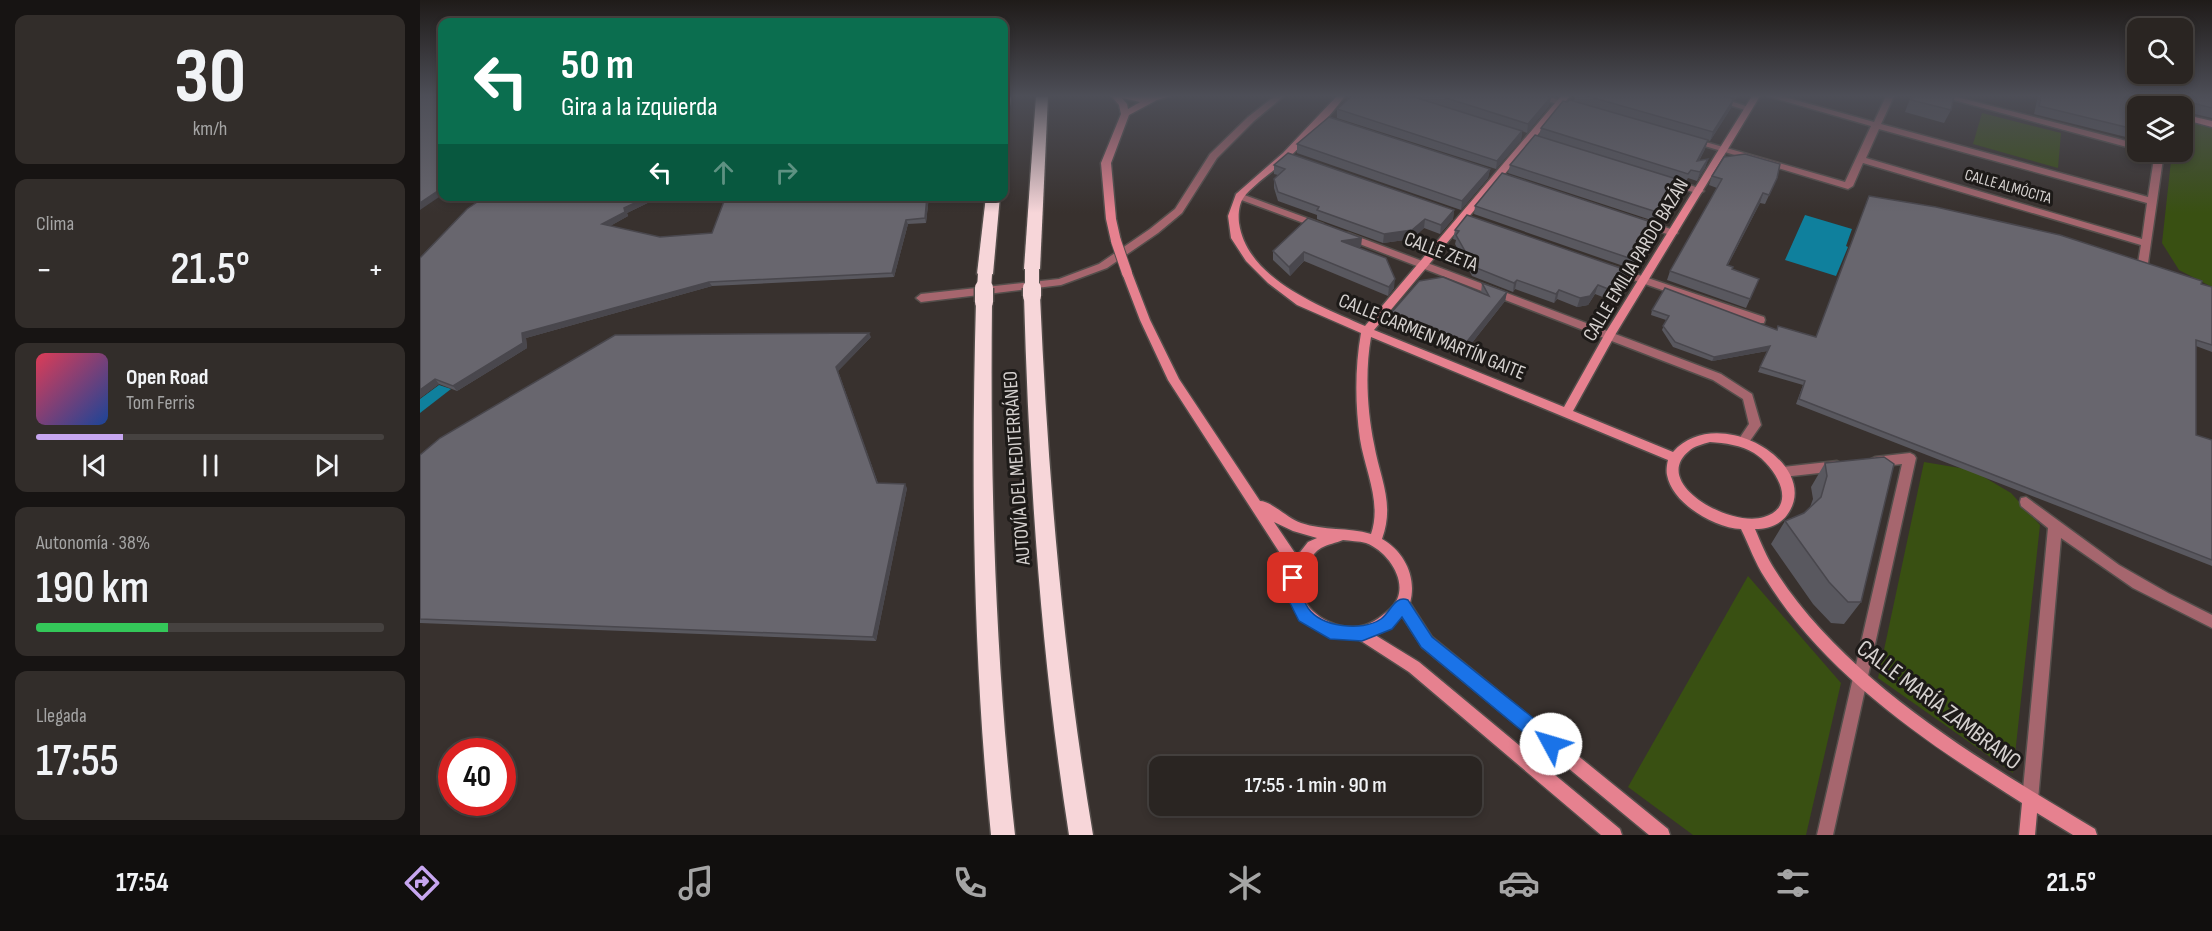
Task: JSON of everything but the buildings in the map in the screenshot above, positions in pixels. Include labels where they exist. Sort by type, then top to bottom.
[{"type":"highway","name":"AUTOVÍA DEL MEDITERRÁNEO","points":[[1040,135],[1032,269],[1036,437],[1052,628],[1070,773],[1081,835]]},
{"type":"highway","name":"AUTOVÍA DEL MEDITERRÁNEO","points":[[992,201],[985,274],[981,446],[987,643],[1003,835]]},
{"type":"street","points":[[1117,135],[1107,163],[1111,219],[1127,273],[1145,320],[1174,380],[1295,565]]},
{"type":"street","points":[[921,298],[1061,282],[1103,266],[1179,211],[1213,156],[1235,135]]},
{"type":"street","points":[[1239,196],[1305,135]]},
{"type":"street","points":[[1520,135],[1542,142]]},
{"type":"street","points":[[1375,541],[1382,527],[1383,499],[1367,442],[1363,347],[1367,331],[1534,135]]},
{"type":"street","name":"CALLE EMILIA PARDO BAZÁN","points":[[1568,412],[1611,335],[1732,135]]},
{"type":"street","points":[[1680,138],[1848,186],[1873,135]]},
{"type":"street","points":[[1917,135],[2152,201]]},
{"type":"street","points":[[2092,135],[2127,144]]},
{"type":"street","points":[[1286,155],[1297,159]]},
{"type":"street","name":"CALLE ALMÓCITA","points":[[1862,160],[2146,243]]},
{"type":"street","points":[[2142,263],[2157,162]]},
{"type":"street","points":[[1488,172],[1510,180]]},
{"type":"street","points":[[1654,177],[1699,190]]},
{"type":"street","name":"CALLE ZETA","points":[[1239,196],[1424,264],[1717,377],[1748,397],[1755,424],[1743,442]]},
{"type":"street","name":"CALLE CARMEN MARTÍN GAITE","points":[[1239,196],[1233,216],[1236,238],[1250,260],[1272,281],[1301,302],[1675,458]]},
{"type":"street","points":[[1453,213],[1476,221]]},
{"type":"street","points":[[1630,218],[1673,233]]},
{"type":"street","points":[[1599,264],[1760,320]]},
{"type":"street","points":[[1709,437],[1743,442],[1773,460],[1783,472],[1789,485],[1790,498],[1785,509],[1776,518],[1763,524],[1746,525],[1725,522],[1706,514],[1689,502],[1677,487],[1673,472],[1675,458],[1682,448],[1694,441],[1709,437]]},
{"type":"street","points":[[1783,472],[1910,458],[1825,835]]},
{"type":"street","points":[[1248,492],[1275,516],[1300,530],[1360,536],[1375,541],[1392,552],[1403,568],[1407,587],[1403,605],[1387,624],[1362,634],[1330,632],[1304,616],[1292,591],[1295,565],[1314,544],[1343,535]]},
{"type":"street","points":[[2026,502],[2055,527],[2133,579],[2212,622]]},
{"type":"street","name":"CALLE MARÍA ZAMBRANO","points":[[1746,525],[1752,542],[1777,585],[1830,650],[1961,755],[2089,835]]},
{"type":"street","points":[[2027,835],[2055,527]]},
{"type":"street","points":[[1403,605],[1427,642],[1662,835]]},
{"type":"street","points":[[1362,634],[1414,667],[1614,835]]},
{"type":"green space","points":[[1976,135],[2061,135],[2058,168],[1973,144]]},
{"type":"green space","points":[[2193,135],[2212,135],[2212,287],[2179,270],[2162,243],[2171,162],[2193,162]]},
{"type":"green space","points":[[1924,462],[1972,470],[2011,493],[2040,525],[2013,773],[1878,678]]},
{"type":"green space","points":[[1748,576],[1841,683],[1806,835],[1693,835],[1628,787]]},
{"type":"water","points":[[1805,215],[1852,229],[1846,246],[1848,247],[1836,276],[1785,260]]},
{"type":"water","points":[[439,385],[451,389],[420,413],[420,399]]},
{"type":"route","points":[[1293,578],[1292,591],[1304,616],[1330,632],[1362,634],[1387,624],[1403,605],[1427,642],[1551,744]]}]
